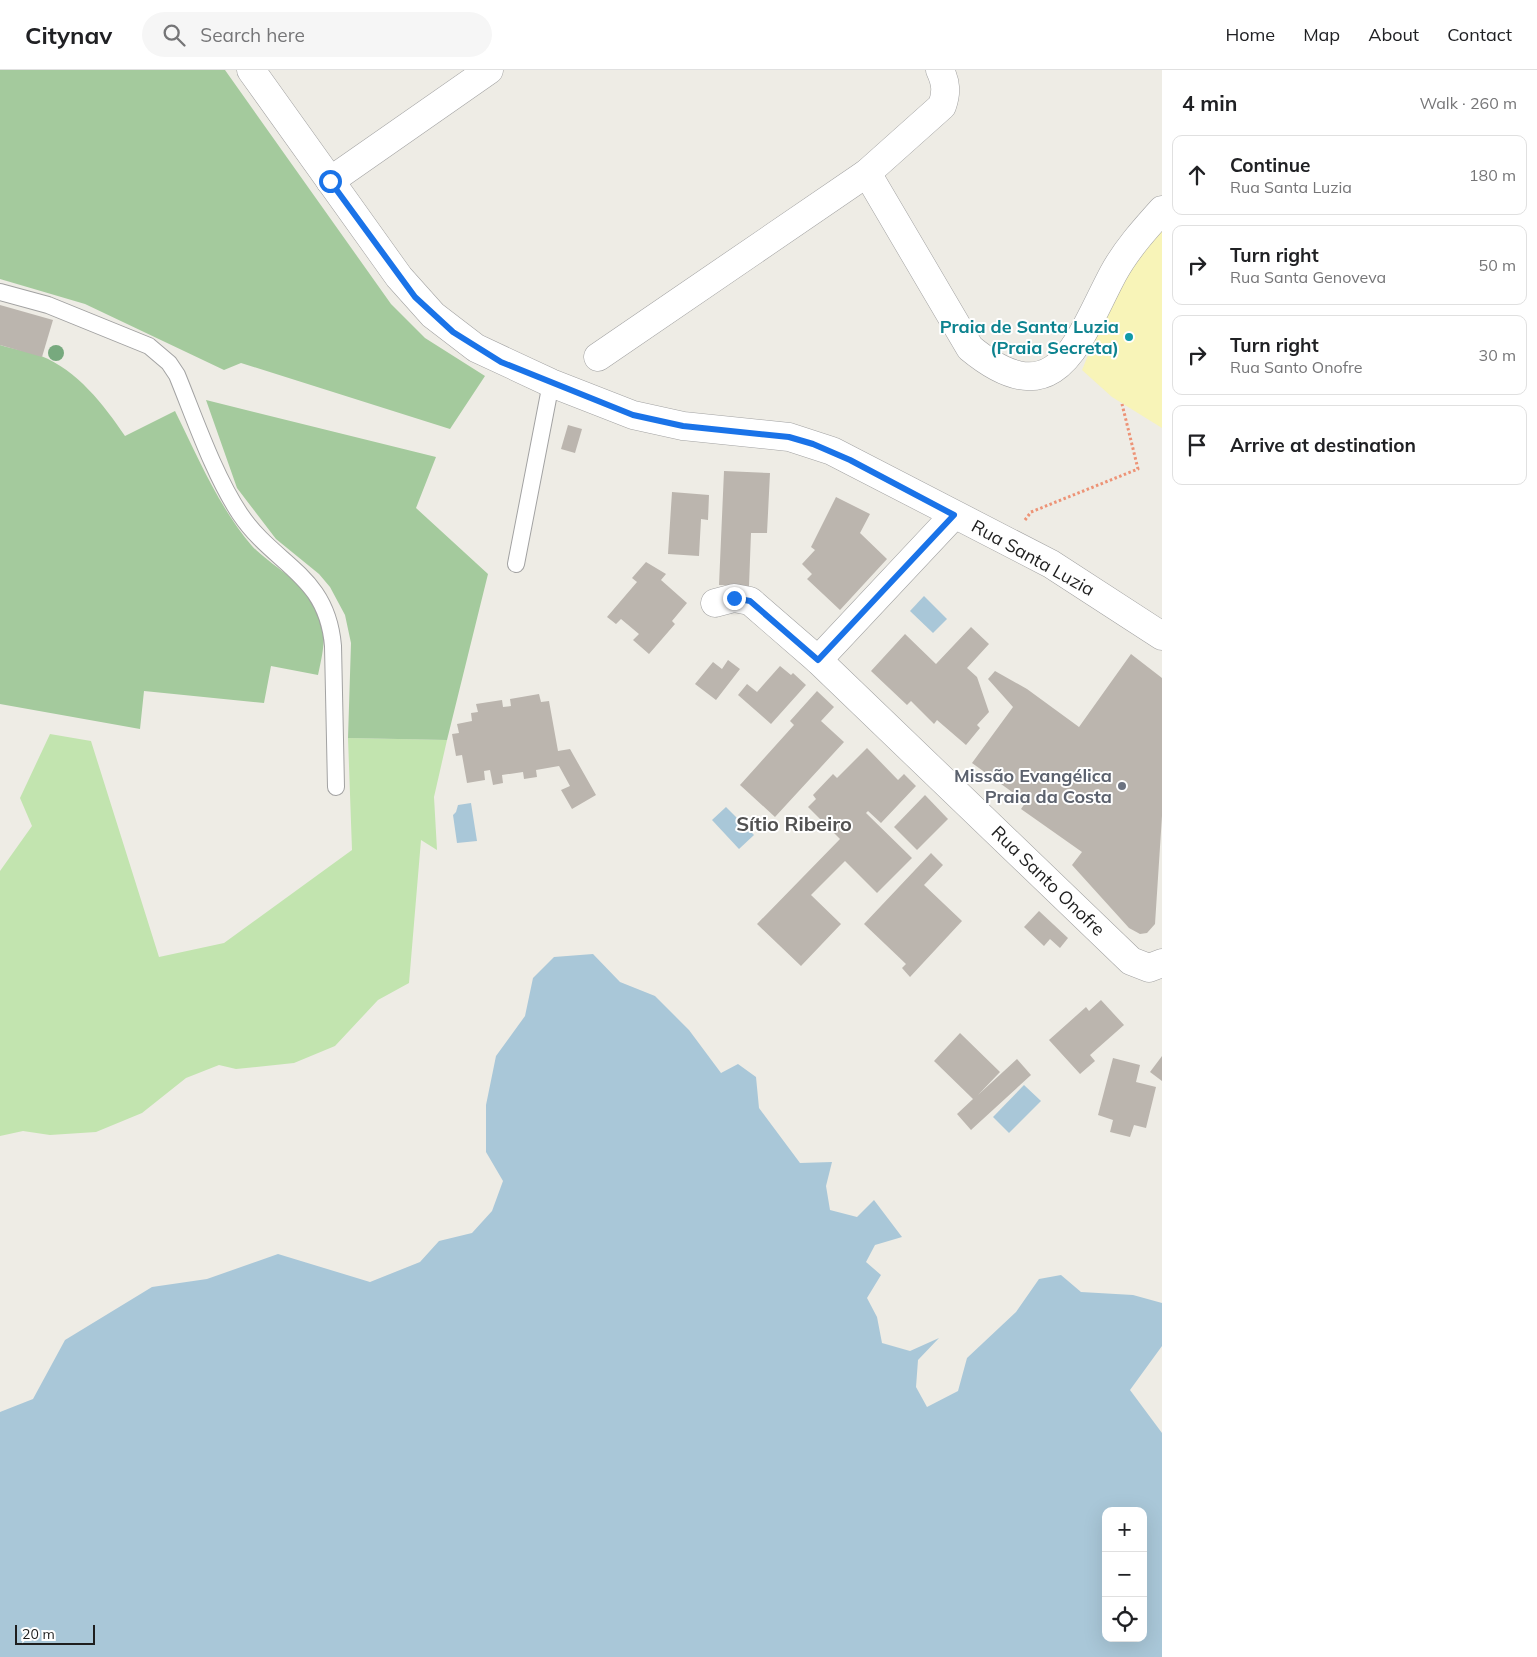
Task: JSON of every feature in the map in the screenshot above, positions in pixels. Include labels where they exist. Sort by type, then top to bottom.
[{"type":"street","name":"Rua Santa Luzia","points":[[251,70],[399,277],[433,315],[476,348],[501,362],[614,409],[658,422],[789,437],[813,444],[850,460],[954,515],[1010,542],[1096,592],[1162,636]]},
{"type":"street","points":[[330,181],[489,70]]},
{"type":"street","points":[[598,357],[867,173],[942,106],[946,96],[945,82],[940,70]]},
{"type":"street","points":[[867,173],[970,348],[990,364],[1012,374],[1033,376],[1052,371],[1068,358],[1082,336],[1114,272],[1138,237],[1162,210]]},
{"type":"street","points":[[818,660],[954,515]]},
{"type":"street","name":"Rua Santo Onofre","points":[[714,603],[734,598],[750,601],[818,660],[1131,961],[1149,968],[1162,963]]},
{"type":"lane","points":[[0,292],[48,305],[149,346],[164,358],[177,375],[224,485],[240,514],[258,537],[309,583],[326,609],[331,627],[333,646],[336,787]]},
{"type":"lane","points":[[516,564],[551,383]]},
{"type":"path","points":[[1010,542],[1031,512],[1138,469],[1122,404]]},
{"type":"green space","points":[[0,70],[225,70],[391,304],[425,338],[485,376],[450,429],[241,363],[224,370],[85,304],[0,279]]},
{"type":"green space","points":[[0,345],[41,356],[66,370],[78,379],[99,401],[125,436],[175,411],[209,481],[240,531],[258,552],[302,587],[312,598],[321,619],[324,636],[318,675],[271,666],[264,703],[144,691],[140,729],[0,704]]},
{"type":"green space","points":[[206,400],[436,457],[416,508],[488,574],[447,740],[348,738],[351,643],[345,615],[330,587],[319,574],[276,539],[237,488]]},
{"type":"green space","points":[[50,734],[91,741],[159,957],[224,943],[352,850],[348,738],[447,740],[434,797],[437,850],[421,840],[409,983],[378,1000],[335,1046],[294,1063],[236,1069],[219,1065],[186,1078],[142,1113],[96,1132],[50,1135],[23,1131],[0,1136],[0,871],[32,826],[20,798]]},
{"type":"sand","name":"Praia de Santa Luzia (Praia Secreta)","points":[[1162,225],[1162,428],[1112,397],[1082,370],[1109,304],[1132,266]]},
{"type":"water","points":[[924,596],[947,619],[933,633],[910,611]]},
{"type":"water","points":[[471,803],[477,841],[457,843],[453,815],[458,805]]},
{"type":"water","points":[[726,807],[754,835],[739,849],[712,820]]},
{"type":"water","points":[[593,954],[620,982],[655,996],[689,1030],[721,1073],[738,1064],[756,1077],[759,1108],[800,1163],[832,1162],[826,1186],[830,1210],[857,1217],[874,1200],[902,1237],[875,1245],[866,1262],[881,1275],[867,1298],[877,1317],[882,1343],[910,1351],[939,1338],[918,1360],[916,1387],[927,1407],[958,1391],[967,1358],[1016,1312],[1039,1279],[1061,1275],[1081,1292],[1133,1295],[1162,1303],[1162,1346],[1130,1390],[1162,1433],[1162,1657],[0,1657],[0,1412],[33,1399],[65,1340],[152,1287],[207,1279],[278,1254],[370,1282],[420,1262],[439,1241],[472,1233],[492,1211],[503,1181],[486,1152],[486,1105],[496,1056],[525,1016],[533,978],[554,957]]},
{"type":"water","points":[[1024,1085],[1041,1101],[1009,1133],[993,1117]]},
{"type":"building","points":[[0,305],[53,320],[42,357],[0,345]]},
{"type":"building","points":[[568,425],[582,429],[575,453],[561,449]]},
{"type":"building","points":[[724,471],[770,473],[767,533],[751,533],[749,586],[719,585]]},
{"type":"building","points":[[672,492],[709,495],[708,520],[701,519],[699,556],[668,554]]},
{"type":"building","points":[[836,497],[870,514],[860,533],[887,559],[840,610],[807,579],[812,574],[802,564],[815,550],[811,547]]},
{"type":"building","points":[[646,562],[666,574],[661,580],[687,603],[672,621],[675,624],[649,654],[633,640],[639,634],[621,619],[616,624],[607,617],[637,582],[632,578]]},
{"type":"building","points":[[971,627],[989,644],[967,668],[977,677],[989,712],[977,725],[980,728],[966,745],[937,720],[934,724],[911,701],[907,705],[871,671],[905,634],[936,664]]},
{"type":"building","name":"Missão Evangélica Praia da Costa","points":[[1131,654],[1162,678],[1162,816],[1155,924],[1147,933],[1140,934],[1129,928],[1072,865],[1082,852],[1021,809],[1026,802],[972,763],[1013,707],[988,679],[995,671],[1027,689],[1079,727]]},
{"type":"building","points":[[728,660],[740,669],[716,700],[695,684],[713,662],[722,669]]},
{"type":"building","points":[[780,666],[791,675],[793,673],[806,685],[771,724],[738,695],[747,684],[757,692]]},
{"type":"building","points":[[817,691],[834,707],[821,721],[844,742],[775,817],[740,785],[794,725],[790,721]]},
{"type":"building","points":[[539,694],[541,702],[549,701],[558,751],[570,749],[596,795],[572,809],[561,790],[570,786],[559,766],[536,770],[537,777],[524,779],[523,772],[502,775],[503,783],[493,785],[490,770],[484,771],[485,780],[467,783],[462,755],[456,756],[452,734],[459,733],[457,724],[472,721],[471,713],[478,712],[476,704],[502,700],[503,707],[511,706],[510,699]]},
{"type":"building","points":[[867,748],[898,780],[904,774],[916,786],[881,823],[868,811],[866,813],[912,858],[877,893],[845,861],[811,895],[841,924],[801,966],[757,924],[840,839],[808,807],[816,799],[813,795],[833,774],[837,778]]},
{"type":"building","points":[[925,795],[948,819],[917,850],[894,827]]},
{"type":"building","points":[[931,853],[943,865],[924,885],[962,921],[910,977],[902,968],[906,964],[864,924]]},
{"type":"building","points":[[1039,911],[1068,938],[1060,948],[1050,939],[1044,946],[1024,927]]},
{"type":"building","points":[[1101,1000],[1124,1025],[1090,1055],[1095,1061],[1080,1074],[1049,1040],[1086,1007],[1089,1011]]},
{"type":"building","points":[[960,1033],[1000,1072],[978,1095],[1017,1059],[1031,1075],[971,1130],[957,1114],[973,1099],[934,1061]]},
{"type":"building","points":[[1162,1056],[1162,1081],[1150,1072]]},
{"type":"building","points":[[1113,1058],[1140,1065],[1136,1082],[1156,1087],[1146,1128],[1134,1125],[1130,1137],[1110,1132],[1113,1120],[1098,1115]]},
{"type":"place","name":"Praia de Santa Luzia (Praia Secreta)","points":[[1129,337]]},
{"type":"place","name":"Missão Evangélica Praia da Costa","points":[[1122,786]]},
{"type":"district","name":"Sítio Ribeiro","points":[[794,824]]},
{"type":"route","points":[[330,181],[415,297],[453,332],[501,362],[614,409],[658,422],[789,437],[813,444],[850,460],[954,515],[818,660],[750,601],[734,598]]}]
